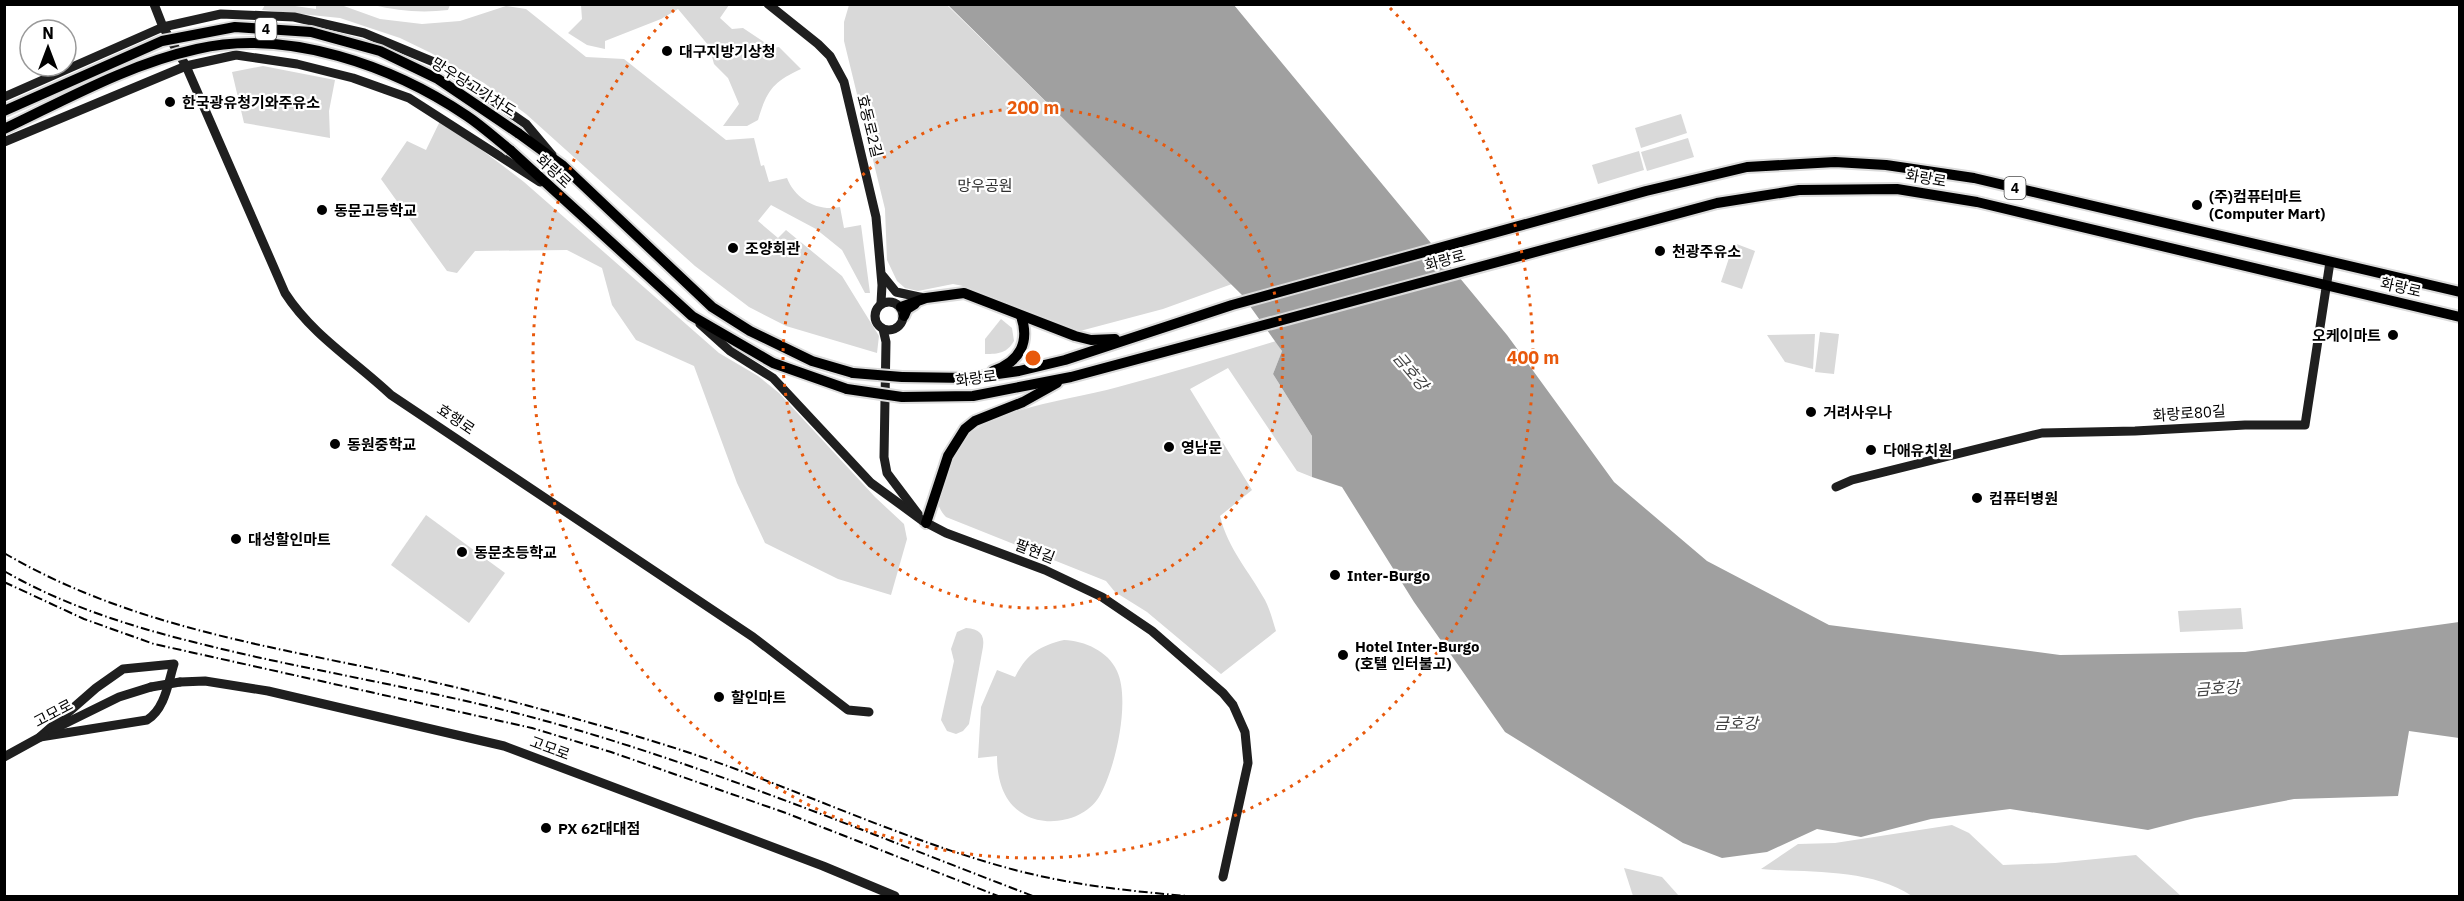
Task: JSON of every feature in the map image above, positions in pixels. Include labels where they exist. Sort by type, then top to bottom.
[{"type":"main road","name":"효행로","points":[[154,4],[163,27],[186,66],[285,293],[299,315],[321,337],[343,352],[391,394],[753,637],[848,710],[869,712]]},
{"type":"main road","name":"효동로2길","points":[[768,4],[830,56],[844,82],[876,217],[882,273],[881,303]]},
{"type":"main road","points":[[4,97],[163,27],[221,14],[294,17],[364,33],[441,65],[526,124],[562,165]]},
{"type":"main road","name":"망우당고가차도","points":[[4,111],[162,41],[235,27],[310,32],[380,51],[438,79],[518,133]]},
{"type":"main road","name":"망우당고가차도","points":[[4,129],[159,59],[199,48],[246,43],[300,48],[356,62],[412,84],[468,116],[510,150]]},
{"type":"main road","points":[[4,142],[186,66],[236,55],[297,64],[353,78],[409,98],[550,188]]},
{"type":"main road","name":"화랑로","points":[[518,133],[562,165],[712,308],[750,331],[812,361],[853,372],[902,377],[969,378],[1042,366],[1232,305],[1566,213],[1748,167],[1835,162],[1974,178],[2460,292]]},
{"type":"main road","name":"화랑로","points":[[510,150],[692,316],[773,363],[847,389],[902,397],[973,396],[1071,376],[1717,203],[1799,190],[1897,189],[1977,202],[2460,317]]},
{"type":"main road","name":"화랑로80길","points":[[1836,487],[1852,480],[2042,433],[2135,431],[2245,424],[2305,425],[2331,262]]},
{"type":"main road","points":[[882,273],[896,292],[908,297],[923,299]]},
{"type":"main road","points":[[882,285],[884,292],[899,308]]},
{"type":"main road","points":[[886,342],[883,329],[876,323],[874,315],[881,303],[899,308],[923,299],[964,293],[1091,340],[1118,339],[1146,333]]},
{"type":"main road","points":[[899,308],[896,328],[887,335],[886,342],[882,443],[887,472],[924,522]]},
{"type":"main road","name":"팔현길","points":[[692,316],[730,351],[773,378],[871,483],[924,522],[1045,570],[1102,597],[1152,631],[1223,693],[1233,705],[1245,732],[1248,763],[1223,877]]},
{"type":"main road","points":[[969,378],[1001,368],[1020,351],[1026,336],[1021,316]]},
{"type":"main road","points":[[883,329],[896,328]]},
{"type":"main road","points":[[924,522],[948,456],[965,429],[993,412],[1023,402],[1071,376]]},
{"type":"main road","points":[[174,664],[156,715],[147,720],[40,737],[96,688],[123,669],[174,664]]},
{"type":"main road","name":"고모로","points":[[4,757],[119,697],[152,687],[180,682],[205,681],[268,691],[504,747],[812,862],[895,897]]},
{"type":"green space","points":[[265,5],[309,5],[295,6],[316,9],[316,5],[341,5],[380,19],[422,24],[460,21],[506,6],[526,9],[586,57],[624,59],[726,140],[754,138],[761,166],[764,165],[769,182],[787,178],[801,198],[808,202],[824,208],[840,207],[844,228],[861,225],[870,293],[865,293],[842,250],[816,229],[771,205],[758,221],[778,238],[786,230],[842,276],[879,336],[877,353],[786,326],[749,307],[695,266],[526,114],[484,83],[400,38],[340,18],[262,10]]},
{"type":"green space","points":[[373,5],[450,5],[448,10],[429,11],[401,10]]},
{"type":"green space","points":[[581,5],[729,5],[720,18],[732,29],[743,28],[773,48],[779,47],[801,69],[772,88],[758,120],[747,126],[723,126],[739,104],[728,78],[714,64],[709,46],[678,9],[661,19],[605,41],[605,49],[587,45],[568,33],[582,19]]},
{"type":"green space","name":"망우공원","points":[[849,5],[947,5],[1232,284],[1163,309],[1080,331],[963,286],[953,284],[918,291],[905,288],[897,281],[887,260],[885,209],[844,41],[844,22]]},
{"type":"green space","points":[[263,66],[335,80],[329,111],[330,138],[244,123],[232,72]]},
{"type":"green space","points":[[1681,114],[1687,133],[1641,148],[1635,128]]},
{"type":"green space","points":[[441,119],[524,182],[719,353],[758,376],[779,393],[875,497],[904,524],[907,539],[891,595],[838,579],[765,543],[737,483],[694,366],[636,340],[612,305],[602,268],[567,250],[475,251],[457,273],[447,271],[381,179],[407,141],[426,150]]},
{"type":"green space","points":[[1688,138],[1694,157],[1647,171],[1641,152]]},
{"type":"green space","points":[[1639,151],[1644,170],[1598,184],[1592,165]]},
{"type":"green space","points":[[1734,243],[1755,251],[1742,289],[1721,282]]},
{"type":"green space","points":[[1001,319],[1012,328],[1014,341],[1002,352],[985,354],[985,339]]},
{"type":"green space","points":[[1820,332],[1839,334],[1834,374],[1815,372]]},
{"type":"green space","points":[[1815,334],[1813,369],[1785,362],[1767,335]]},
{"type":"green space","points":[[1276,341],[1282,351],[1273,374],[1312,436],[1312,477],[1297,471],[1228,368],[1190,389],[1252,490],[1220,516],[1228,539],[1265,600],[1276,631],[1221,674],[1147,612],[1115,592],[1106,581],[946,517],[942,512],[938,503],[939,490],[951,456],[961,440],[981,426],[1018,411],[1177,371]]},
{"type":"green space","points":[[426,515],[505,573],[469,623],[391,565]]},
{"type":"green space","points":[[2241,608],[2243,629],[2180,632],[2178,611]]},
{"type":"green space","points":[[966,628],[980,633],[983,647],[969,724],[963,731],[956,734],[947,731],[941,720],[954,661],[951,649],[957,632]]},
{"type":"green space","points":[[1064,640],[1080,642],[1095,648],[1113,664],[1121,684],[1122,717],[1111,770],[1093,805],[1065,820],[1044,821],[1025,815],[1011,804],[1000,782],[997,756],[978,758],[981,707],[997,670],[1015,677],[1024,662],[1035,652],[1047,645]]},
{"type":"green space","points":[[1952,825],[1969,833],[2003,865],[2055,863],[2136,855],[2181,896],[1912,896],[1895,887],[1859,876],[1761,869],[1798,844],[1835,843]]},
{"type":"green space","points":[[1624,868],[1662,877],[1679,896],[1633,896]]},
{"type":"water","name":"금호강","points":[[948,5],[1234,5],[1507,335],[1614,482],[1707,561],[1829,625],[2060,655],[2245,652],[2459,622],[2459,738],[2409,731],[2398,796],[2294,799],[2195,818],[2148,830],[2010,809],[1931,819],[1861,837],[1817,829],[1767,852],[1722,858],[1683,843],[1505,732],[1414,602],[1342,487],[1312,477],[1312,436],[1273,374],[1282,351],[1242,295]]},
{"type":"railway","points":[[4,553],[44,575],[127,609],[213,634],[474,692],[623,732],[718,763],[911,837],[980,860],[1079,884],[1187,896]]},
{"type":"railway","points":[[4,571],[66,601],[162,634],[261,658],[481,704],[614,741],[795,804],[1033,896]]},
{"type":"railway","points":[[4,582],[84,619],[154,644],[532,728],[611,752],[786,813],[998,896]]},
{"type":"place","name":"대구지방기상청","points":[[667,51]]},
{"type":"place","name":"한국광유청기와주유소","points":[[170,102]]},
{"type":"place","name":"(주)컴퓨터마트 (Computer Mart)","points":[[2197,205]]},
{"type":"place","name":"동문고등학교","points":[[322,210]]},
{"type":"place","name":"조양회관","points":[[733,248]]},
{"type":"place","name":"천광주유소","points":[[1660,251]]},
{"type":"place","name":"오케이마트","points":[[2393,335]]},
{"type":"place","name":"거려사우나","points":[[1811,412]]},
{"type":"place","name":"동원중학교","points":[[335,444]]},
{"type":"place","name":"영남문","points":[[1169,447]]},
{"type":"place","name":"다애유치원","points":[[1871,450]]},
{"type":"place","name":"컴퓨터병원","points":[[1977,498]]},
{"type":"place","name":"대성할인마트","points":[[236,539]]},
{"type":"place","name":"동문초등학교","points":[[462,552]]},
{"type":"place","name":"Inter-Burgo","points":[[1335,575]]},
{"type":"place","name":"Hotel Inter-Burgo (호텔 인터불고)","points":[[1343,655]]},
{"type":"place","name":"할인마트","points":[[719,697]]},
{"type":"place","name":"PX 62대대점","points":[[546,828]]}]
